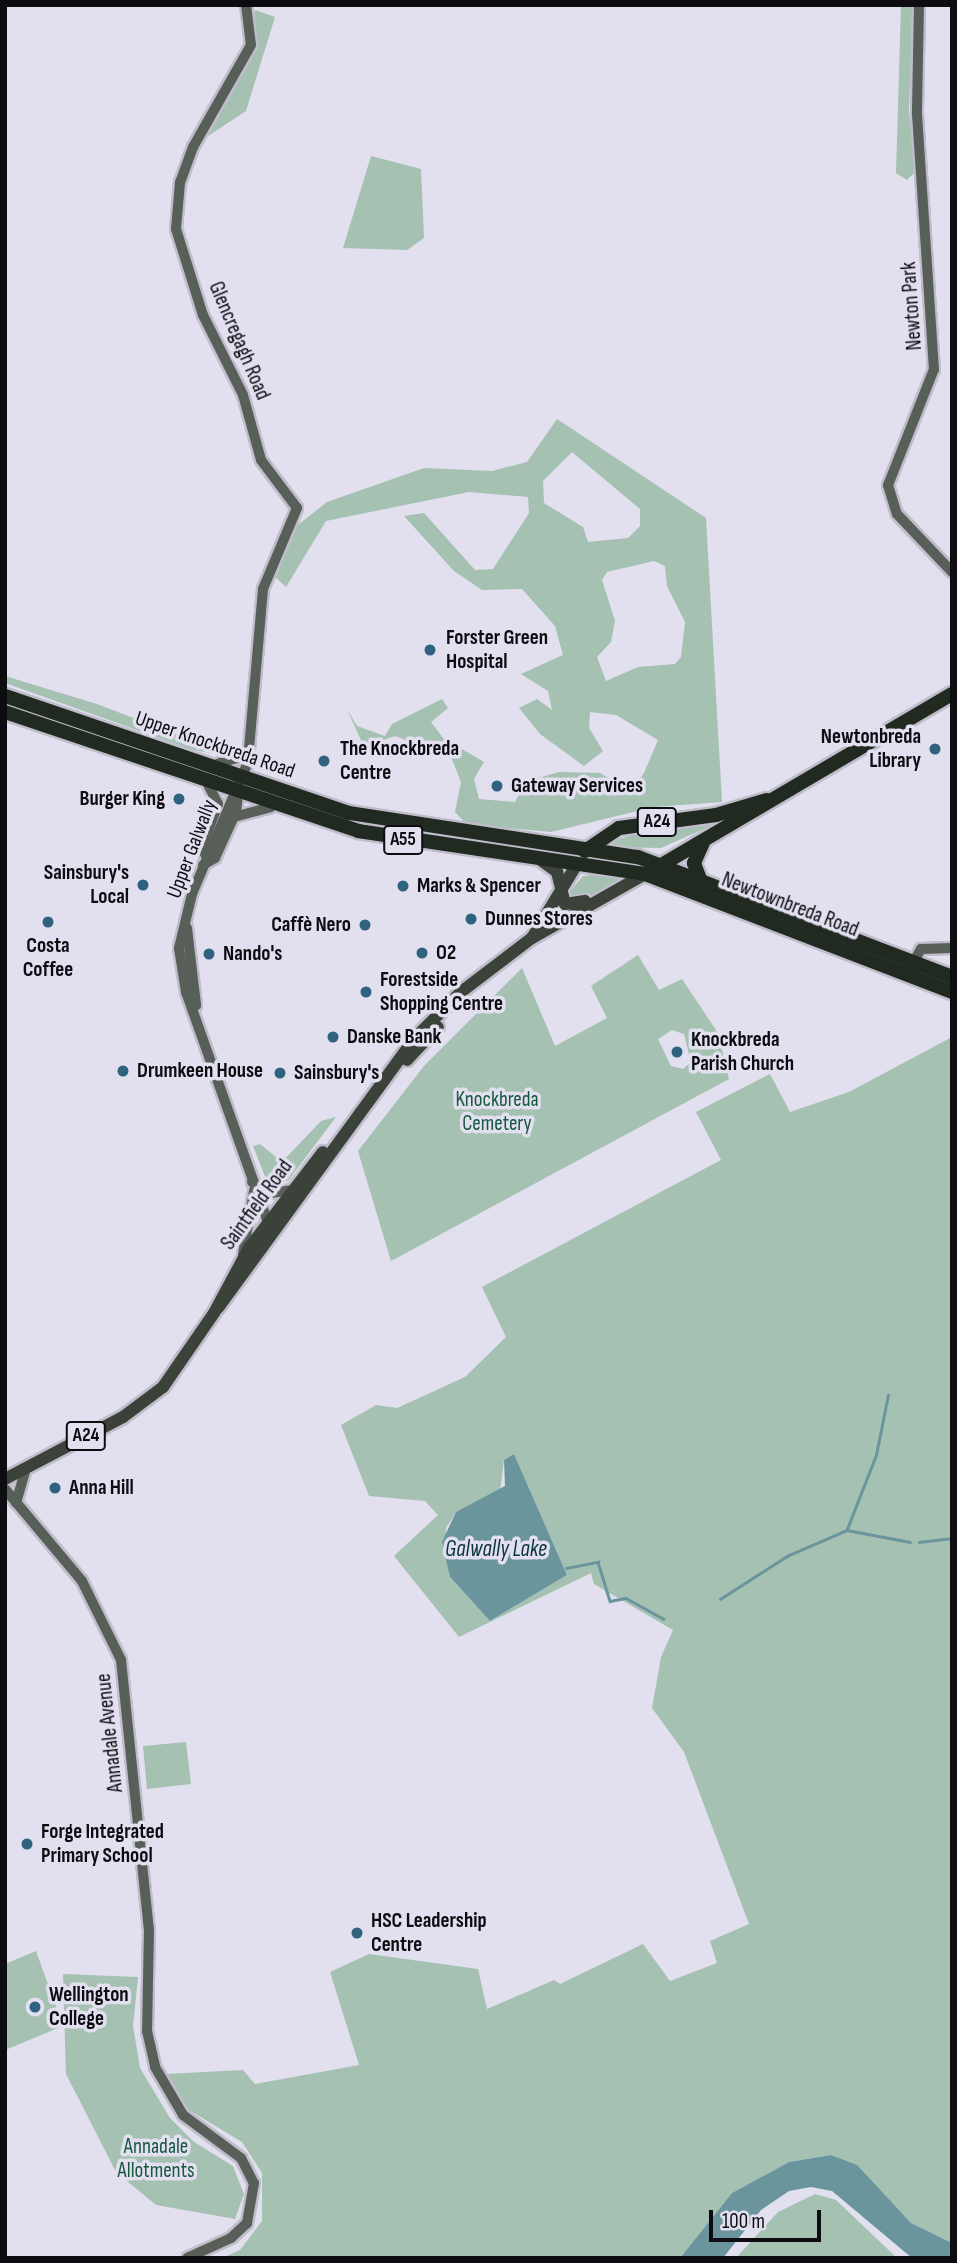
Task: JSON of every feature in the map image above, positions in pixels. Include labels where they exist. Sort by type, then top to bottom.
[{"type":"highway","name":"Saintfield Road","points":[[645,874],[703,843],[952,694]]},
{"type":"highway","name":"Upper Knockbreda Road","points":[[5,696],[208,762],[239,787],[271,807],[386,837],[645,874]]},
{"type":"highway","name":"Upper Knockbreda Road","points":[[5,712],[208,784],[239,787],[385,821],[588,848],[662,864]]},
{"type":"highway","points":[[157,746],[305,816]]},
{"type":"highway","name":"Saintfield Road","points":[[577,864],[588,848],[620,828],[716,815],[779,798]]},
{"type":"highway","points":[[700,878],[694,863],[703,843]]},
{"type":"highway","name":"Newtownbreda Road","points":[[662,864],[910,968]]},
{"type":"highway","name":"Newtownbreda Road","points":[[645,874],[910,968]]},
{"type":"highway","name":"A55","points":[[910,968],[952,977]]},
{"type":"highway","name":"A55","points":[[910,968],[952,992]]},
{"type":"main road","points":[[537,859],[554,867],[559,895]]},
{"type":"main road","name":"Saintfield Road","points":[[532,938],[577,864]]},
{"type":"main road","name":"Saintfield Road","points":[[218,1308],[242,1260],[267,1222],[399,1064],[415,1038],[532,938],[645,874]]},
{"type":"main road","name":"A24","points":[[559,895],[573,907],[611,893]]},
{"type":"main road","name":"Saintfield Road","points":[[26,1469],[123,1417],[163,1387],[218,1308],[274,1237],[341,1136]]},
{"type":"main road","points":[[267,1222],[316,1175]]},
{"type":"main road","points":[[230,1282],[274,1237]]},
{"type":"main road","name":"A24","points":[[5,1479],[26,1469]]},
{"type":"street","name":"Glencregagh Road","points":[[239,787],[249,754],[263,589],[297,508],[261,460],[243,395],[196,295],[176,216],[192,147],[251,45],[246,5]]},
{"type":"street","name":"Newton Park","points":[[919,5],[917,114],[934,369],[888,485],[897,514],[952,572]]},
{"type":"street","points":[[208,762],[230,765],[249,754]]},
{"type":"street","points":[[204,860],[202,847],[218,804],[208,784]]},
{"type":"street","name":"Upper Galwally","points":[[204,860],[215,858],[234,817],[239,787]]},
{"type":"street","name":"Upper Galwally","points":[[239,787],[204,860],[180,958],[186,992],[196,1005],[253,1185],[274,1237]]},
{"type":"street","points":[[234,817],[271,807]]},
{"type":"street","points":[[910,968],[925,948],[952,948]]},
{"type":"street","points":[[242,1260],[253,1185],[271,1193],[292,1190]]},
{"type":"street","points":[[16,1503],[26,1469]]},
{"type":"street","name":"Annadale Avenue","points":[[5,1489],[86,1587],[121,1659],[150,1950],[147,2031],[163,2087],[183,2115],[241,2158],[254,2183],[247,2223],[231,2238],[187,2258]]},
{"type":"green space","points":[[901,5],[913,5],[909,110],[915,172],[907,180],[896,173]]},
{"type":"green space","points":[[255,10],[275,17],[246,111],[199,142],[248,60]]},
{"type":"green space","points":[[371,156],[421,169],[424,238],[407,250],[343,248]]},
{"type":"green space","points":[[557,419],[706,518],[722,802],[654,807],[551,832],[466,824],[455,812],[461,782],[451,757],[395,736],[364,747],[347,709],[357,726],[385,736],[392,724],[442,699],[448,708],[431,722],[443,738],[484,762],[474,779],[479,799],[515,802],[525,782],[559,772],[600,773],[631,791],[644,773],[658,740],[616,715],[590,712],[589,728],[603,751],[584,766],[540,734],[519,708],[537,699],[552,710],[548,691],[521,674],[563,655],[555,626],[522,589],[482,590],[454,571],[404,516],[424,513],[475,570],[493,569],[529,513],[528,497],[469,492],[326,521],[286,587],[273,575],[294,528],[327,502],[424,468],[492,471],[527,462]],"holes":[[[572,452],[640,509],[640,526],[628,538],[588,542],[583,527],[544,503],[543,481]],[[654,561],[665,566],[667,586],[685,622],[681,657],[675,664],[638,667],[606,681],[597,657],[611,642],[615,621],[602,580],[607,572]]]},
{"type":"green space","points":[[5,676],[97,704],[235,757],[193,750],[5,683]]},
{"type":"green space","points":[[717,823],[661,848],[596,847],[632,835]]},
{"type":"green space","points":[[601,874],[627,877],[577,903],[567,895],[583,876]]},
{"type":"green space","name":"Knockbreda Cemetery","points":[[638,955],[659,990],[682,979],[718,1033],[729,1079],[391,1261],[358,1151],[424,1066],[522,968],[555,1046],[607,1018],[591,986]],"holes":[[[672,1030],[684,1034],[691,1062],[683,1069],[671,1066],[658,1039]]]},
{"type":"green space","points":[[952,1037],[952,2243],[911,2223],[857,2166],[831,2155],[789,2162],[732,2193],[680,2258],[222,2258],[240,2250],[262,2221],[262,2173],[242,2142],[189,2110],[166,2074],[243,2070],[255,2084],[359,2065],[330,1972],[369,1954],[478,1969],[487,2009],[554,1980],[560,1984],[643,1944],[670,1981],[717,1963],[710,1941],[749,1924],[684,1752],[652,1708],[661,1657],[673,1630],[594,1584],[591,1573],[459,1637],[394,1556],[438,1515],[425,1501],[369,1496],[341,1425],[376,1405],[397,1408],[465,1377],[506,1337],[482,1287],[721,1160],[696,1112],[770,1074],[790,1112],[849,1092]],"holes":[[[514,1454],[567,1575],[490,1621],[450,1577],[446,1528],[456,1512],[500,1492],[504,1460]]]},
{"type":"green space","points":[[336,1117],[288,1181],[268,1184],[253,1146],[260,1144],[282,1162],[321,1121]]},
{"type":"green space","points":[[186,1742],[191,1784],[147,1789],[143,1746]]},
{"type":"green space","name":"Wellington College","points":[[36,1951],[63,2026],[5,2050],[5,1964]]},
{"type":"green space","name":"Annadale Allotments","points":[[63,1974],[138,1977],[133,2026],[140,2068],[170,2118],[194,2142],[233,2166],[244,2194],[235,2219],[156,2205],[116,2172],[66,2074]]},
{"type":"green space","points":[[815,2194],[836,2200],[897,2258],[736,2258],[778,2212]]},
{"type":"water","name":"Galwally Lake","points":[[514,1454],[567,1575],[490,1621],[450,1577],[442,1542],[456,1512],[505,1486],[504,1460]]},
{"type":"water","points":[[831,2155],[857,2165],[911,2223],[952,2243],[952,2258],[912,2258],[832,2191],[811,2187],[789,2191],[761,2210],[723,2258],[680,2258],[732,2193],[789,2162]]},
{"type":"waterway","points":[[847,1529],[876,1455],[888,1395]]},
{"type":"waterway","points":[[720,1599],[787,1556],[847,1530],[910,1542]]},
{"type":"waterway","points":[[919,1542],[952,1538]]},
{"type":"waterway","points":[[566,1568],[598,1562],[610,1601],[626,1598],[664,1619]]},
{"type":"place","name":"Forster Green Hospital","points":[[430,650]]},
{"type":"place","name":"Newtonbreda Library","points":[[935,749]]},
{"type":"place","name":"The Knockbreda Centre","points":[[324,761]]},
{"type":"place","name":"Gateway Services","points":[[497,786]]},
{"type":"place","name":"Burger King","points":[[179,799]]},
{"type":"place","name":"Sainsbury's Local","points":[[143,885]]},
{"type":"place","name":"Marks & Spencer","points":[[403,886]]},
{"type":"place","name":"Dunnes Stores","points":[[471,919]]},
{"type":"place","name":"Costa Coffee","points":[[48,922]]},
{"type":"place","name":"Caffè Nero","points":[[365,925]]},
{"type":"place","name":"O2","points":[[422,953]]},
{"type":"place","name":"Nando's","points":[[209,954]]},
{"type":"place","name":"Forestside Shopping Centre","points":[[366,992]]},
{"type":"place","name":"Danske Bank","points":[[333,1037]]},
{"type":"place","name":"Knockbreda Parish Church","points":[[677,1052]]},
{"type":"place","name":"Drumkeen House","points":[[123,1071]]},
{"type":"place","name":"Sainsbury's","points":[[280,1073]]},
{"type":"place","name":"Anna Hill","points":[[55,1488]]},
{"type":"place","name":"Forge Integrated Primary School","points":[[27,1844]]},
{"type":"place","name":"HSC Leadership Centre","points":[[357,1933]]},
{"type":"place","name":"Wellington College","points":[[35,2007]]}]
